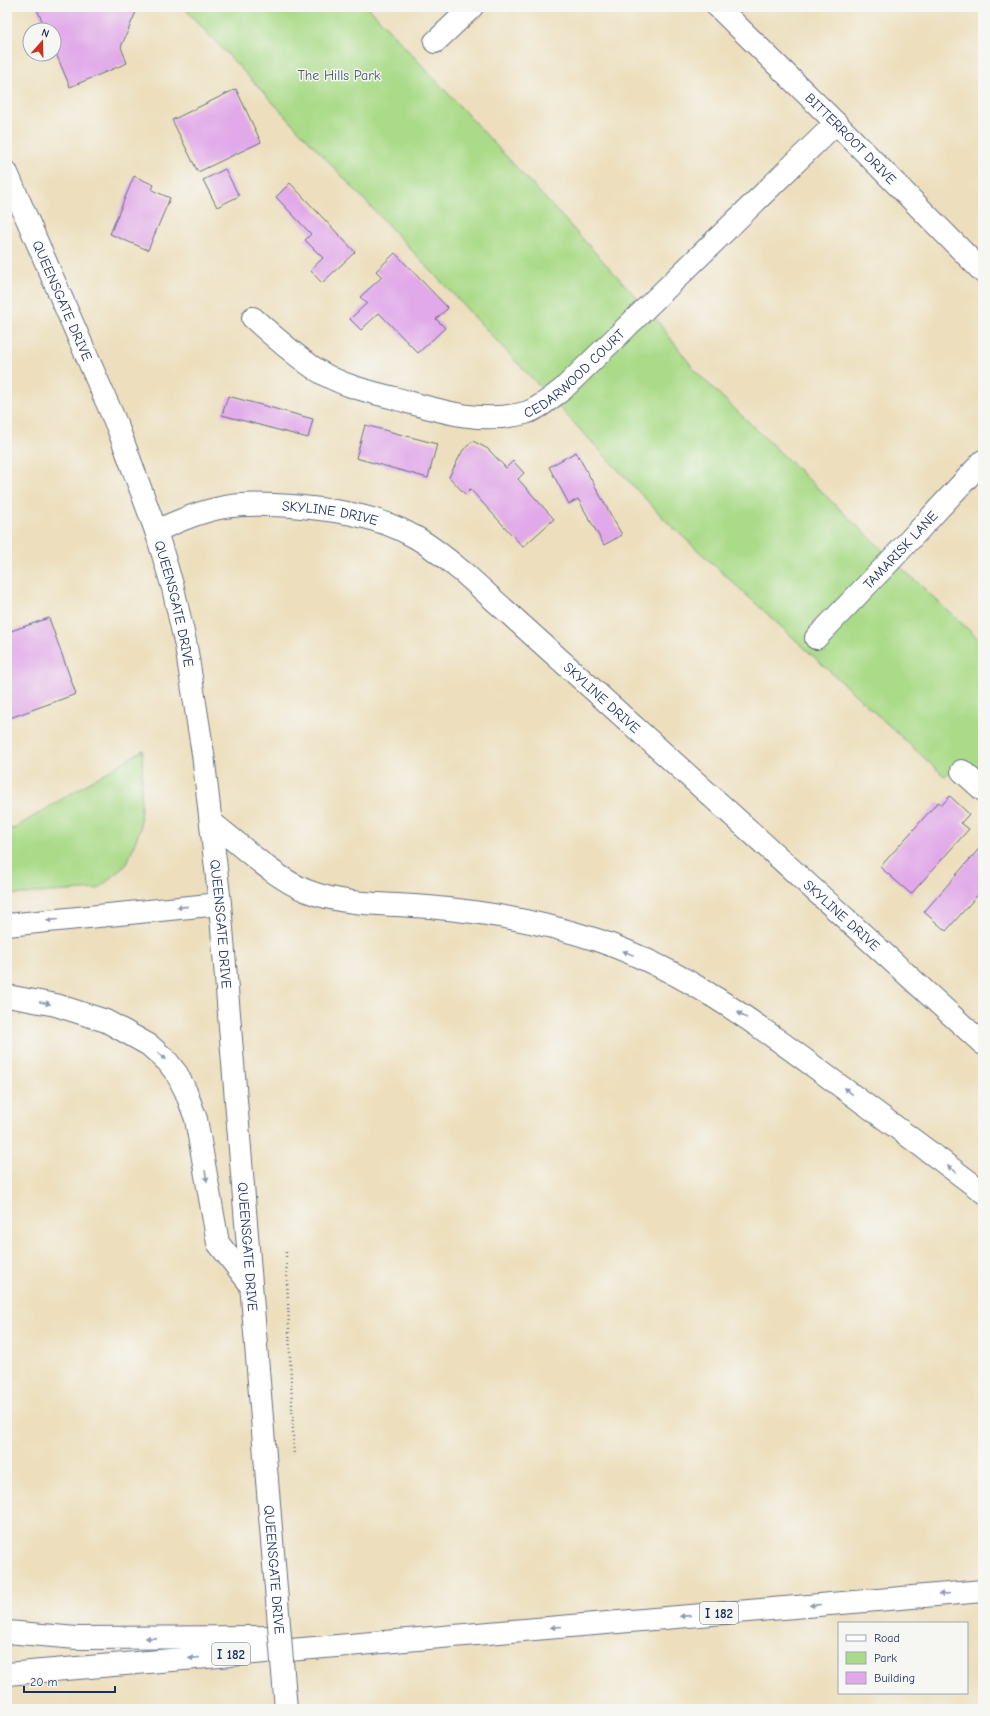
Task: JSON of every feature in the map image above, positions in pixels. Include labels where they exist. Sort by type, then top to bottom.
[{"type":"main road","points":[[435,42],[472,7]]},
{"type":"main road","name":"BITTERROOT DRIVE","points":[[718,7],[836,123],[983,272]]},
{"type":"main road","name":"CEDARWOOD COURT","points":[[253,318],[288,350],[318,370],[352,387],[453,415],[479,418],[505,417],[526,412],[540,406],[563,388],[836,123]]},
{"type":"main road","name":"QUEENSGATE DRIVE","points":[[7,173],[118,428],[156,531],[173,588],[186,646],[204,754],[220,904],[250,1285],[286,1709]]},
{"type":"main road","name":"TAMARISK LANE","points":[[816,638],[983,461]]},
{"type":"main road","name":"SKYLINE DRIVE","points":[[156,531],[209,511],[238,505],[258,504],[315,508],[368,517],[396,528],[427,544],[470,578],[983,1044]]},
{"type":"main road","points":[[962,771],[983,790]]},
{"type":"main road","points":[[211,822],[290,884],[308,892],[328,898],[348,901],[488,913],[526,920],[598,941],[673,973],[713,996],[764,1029],[983,1192]]},
{"type":"main road","points":[[7,925],[220,904]]},
{"type":"main road","points":[[7,996],[56,1005],[106,1021],[149,1045],[167,1061],[177,1074],[186,1092],[196,1119],[218,1243],[250,1285]]},
{"type":"main road","name":"I 182","points":[[7,1674],[983,1591]]},
{"type":"main road","points":[[7,1632],[77,1638],[164,1639],[456,1635]]},
{"type":"path","points":[[286,1252],[294,1456]]},
{"type":"green space","name":"The Hills Park","points":[[183,7],[368,7],[653,315],[696,372],[892,559],[983,643],[983,790],[962,771],[944,776],[668,523]]},
{"type":"green space","points":[[143,750],[140,829],[127,864],[98,889],[7,895],[7,828],[13,829]]},
{"type":"building","points":[[36,7],[138,7],[121,47],[127,63],[70,87],[59,62],[62,62],[62,22],[43,22]]},
{"type":"building","points":[[236,89],[261,142],[198,172],[172,120]]},
{"type":"building","points":[[225,169],[239,196],[217,207],[203,180]]},
{"type":"building","points":[[134,176],[154,185],[152,190],[170,198],[148,250],[110,234]]},
{"type":"building","points":[[290,183],[355,252],[322,283],[310,270],[323,258],[305,240],[311,234],[276,197]]},
{"type":"building","points":[[395,253],[448,308],[436,319],[445,328],[418,353],[379,313],[361,330],[350,319],[367,303],[360,297],[382,277],[376,271]]},
{"type":"building","points":[[228,396],[313,419],[308,438],[222,415]]},
{"type":"building","points":[[365,425],[437,444],[428,478],[356,458]]},
{"type":"building","points":[[473,441],[488,449],[506,468],[513,461],[524,473],[518,479],[554,519],[523,547],[470,489],[465,494],[449,477],[463,450]]},
{"type":"building","points":[[576,452],[622,535],[604,545],[578,499],[569,504],[549,467]]},
{"type":"building","points":[[49,618],[76,694],[7,719],[7,625],[11,631]]},
{"type":"building","points":[[950,796],[969,814],[961,823],[969,829],[911,894],[880,867],[938,802],[942,805]]},
{"type":"building","points":[[983,844],[983,889],[946,931],[924,912]]}]
